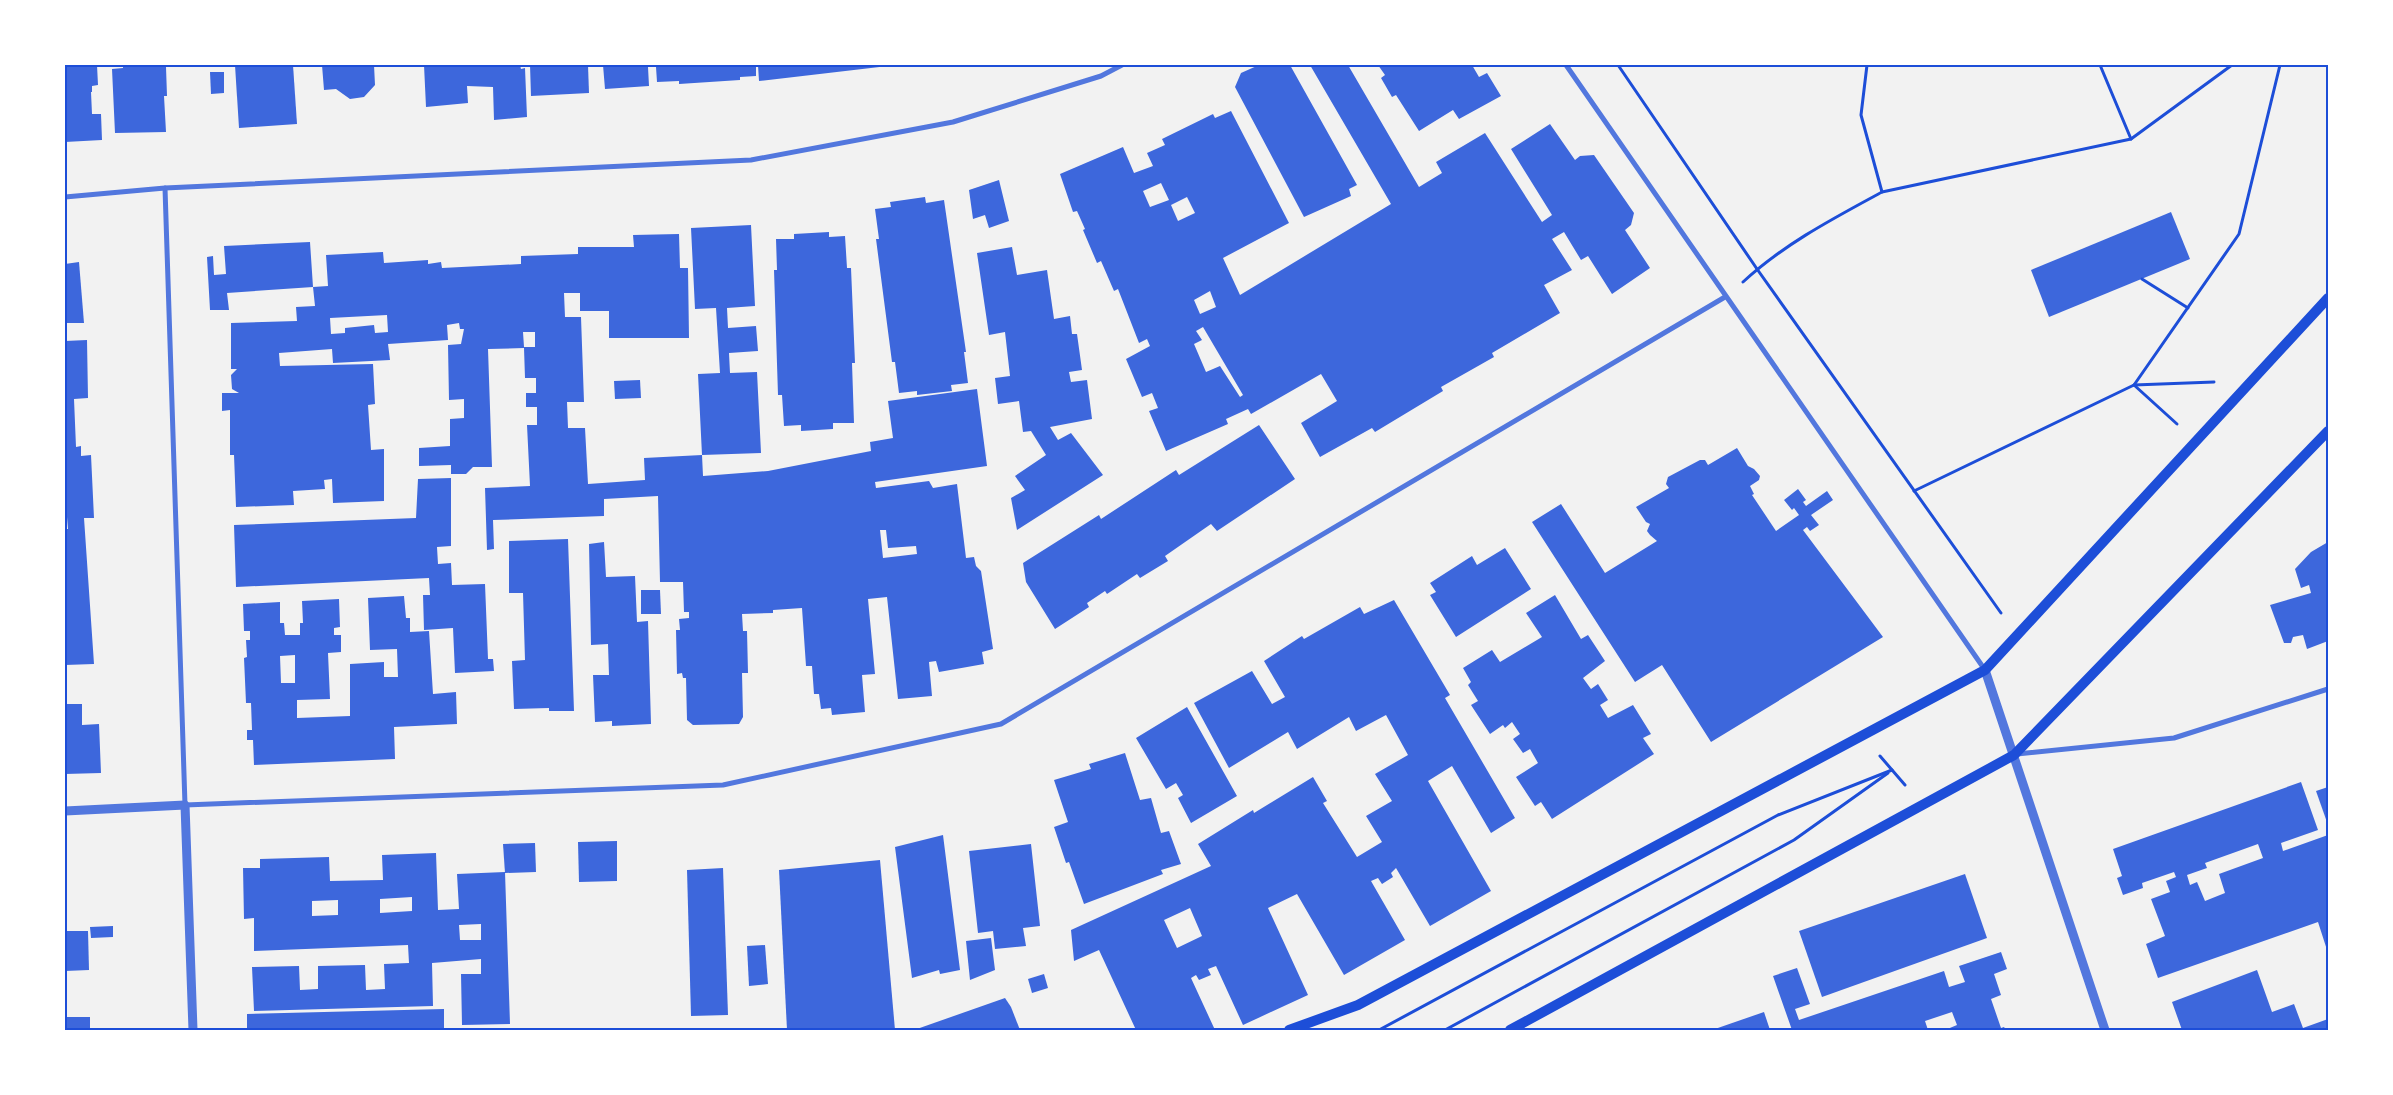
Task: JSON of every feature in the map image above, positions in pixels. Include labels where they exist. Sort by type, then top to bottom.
[{"type":"main road","points":[[1289,1030],[1358,1004],[1985,670],[2328,298]]},
{"type":"main road","points":[[1510,1030],[2014,754],[2328,431]]},
{"type":"street","points":[[65,197],[165,188],[751,160],[953,122],[1101,76],[1122,65]]},
{"type":"street","points":[[1566,65],[1985,670],[2106,1030]]},
{"type":"street","points":[[165,188],[193,1030]]},
{"type":"street","points":[[65,811],[723,785],[1001,724],[1726,297]]},
{"type":"street","points":[[2014,754],[2174,738],[2328,690]]},
{"type":"path","points":[[1618,65],[1757,269],[2007,621]]},
{"type":"path","points":[[1867,65],[1861,115],[1882,192]]},
{"type":"path","points":[[2100,65],[2131,139]]},
{"type":"path","points":[[1766,262],[1815,228],[1882,192],[2131,139],[2232,65]]},
{"type":"path","points":[[2134,385],[2239,234],[2280,65]]},
{"type":"path","points":[[2142,279],[2188,308]]},
{"type":"path","points":[[1914,491],[2134,385],[2220,381]]},
{"type":"path","points":[[2134,385],[2170,418]]},
{"type":"path","points":[[1379,1030],[1778,815],[1892,770],[1794,840],[1445,1030]]},
{"type":"building","points":[[65,65],[97,65],[98,85],[92,86],[91,92],[92,114],[101,114],[102,140],[65,142]]},
{"type":"building","points":[[123,65],[166,67],[167,96],[164,96],[166,132],[115,133],[112,69],[123,68]]},
{"type":"building","points":[[235,65],[293,65],[297,124],[239,128]]},
{"type":"building","points":[[322,65],[374,65],[375,85],[364,97],[350,99],[336,89],[324,90]]},
{"type":"building","points":[[424,65],[520,65],[521,69],[525,68],[527,117],[494,120],[493,87],[467,86],[468,103],[426,107]]},
{"type":"building","points":[[530,65],[588,65],[589,93],[531,96]]},
{"type":"building","points":[[603,65],[756,65],[756,76],[740,77],[740,80],[679,84],[679,81],[657,82],[656,67],[648,67],[649,86],[605,89]]},
{"type":"building","points":[[758,65],[888,65],[888,66],[759,81]]},
{"type":"building","points":[[1259,65],[1290,65],[1357,185],[1349,189],[1351,196],[1304,217],[1235,87],[1241,73]]},
{"type":"building","points":[[1310,65],[1348,65],[1419,187],[1442,173],[1436,162],[1485,133],[1542,222],[1552,215],[1511,149],[1550,124],[1575,160],[1580,156],[1594,155],[1634,213],[1631,225],[1625,230],[1650,268],[1612,294],[1588,256],[1581,260],[1564,232],[1552,239],[1572,270],[1544,285],[1560,313],[1492,353],[1494,357],[1441,387],[1443,391],[1375,432],[1372,428],[1320,457],[1301,423],[1337,401],[1321,374],[1251,414],[1248,409],[1226,419],[1228,424],[1166,451],[1149,411],[1158,408],[1152,393],[1142,397],[1126,359],[1150,346],[1147,339],[1139,343],[1118,289],[1114,291],[1101,261],[1097,263],[1077,211],[1073,212],[1060,174],[1123,147],[1134,173],[1153,166],[1147,153],[1165,145],[1162,139],[1213,114],[1215,118],[1231,111],[1289,223],[1223,258],[1240,295],[1391,204]],"holes":[[[1161,183],[1169,200],[1150,207],[1143,191]],[[1187,197],[1195,213],[1178,221],[1171,205]],[[1210,291],[1216,307],[1200,314],[1194,300]],[[1203,327],[1243,395],[1240,397],[1220,366],[1206,372],[1194,344],[1202,340],[1196,331]]]},
{"type":"building","points":[[1378,65],[1472,65],[1479,77],[1487,73],[1501,96],[1459,119],[1453,110],[1419,131],[1396,95],[1392,97],[1381,78],[1385,75]]},
{"type":"building","points":[[210,72],[224,72],[224,93],[211,94]]},
{"type":"building","points":[[999,180],[1009,221],[989,228],[985,215],[973,219],[969,190]]},
{"type":"building","points":[[925,197],[926,203],[944,200],[966,352],[964,352],[968,383],[951,385],[952,391],[917,395],[917,391],[899,393],[895,362],[892,362],[876,239],[879,239],[875,209],[891,207],[890,202]]},
{"type":"building","points":[[2171,212],[2190,259],[2049,317],[2031,270]]},
{"type":"building","points":[[751,225],[755,306],[727,308],[728,328],[756,326],[758,351],[729,353],[730,373],[757,372],[761,453],[702,455],[698,374],[720,373],[716,308],[695,309],[691,228]]},
{"type":"building","points":[[829,232],[829,237],[845,236],[847,268],[851,268],[855,363],[852,363],[854,423],[833,423],[833,429],[801,431],[801,425],[784,426],[782,395],[778,395],[774,270],[777,270],[776,239],[794,239],[794,234]]},
{"type":"building","points":[[679,234],[680,268],[688,268],[689,338],[609,338],[609,311],[580,311],[580,293],[564,293],[565,317],[581,317],[584,402],[567,402],[568,428],[585,428],[588,484],[645,480],[644,458],[702,455],[703,476],[768,471],[871,451],[870,442],[893,438],[888,401],[977,389],[987,466],[875,482],[876,488],[929,481],[933,488],[957,484],[966,558],[974,557],[976,566],[981,571],[993,649],[982,652],[984,664],[939,672],[936,661],[929,662],[932,696],[898,699],[887,597],[868,599],[875,674],[862,675],[865,712],[832,715],[831,708],[821,709],[819,694],[814,694],[812,666],[806,666],[802,608],[773,610],[773,613],[742,614],[743,631],[747,631],[748,673],[742,673],[743,717],[739,724],[693,725],[687,720],[686,678],[683,678],[682,673],[677,674],[676,630],[680,630],[679,619],[689,618],[689,612],[684,612],[683,582],[660,582],[658,496],[604,499],[604,516],[493,520],[494,549],[487,550],[485,488],[530,486],[527,425],[537,425],[537,407],[526,407],[526,393],[536,393],[536,378],[525,378],[524,348],[488,349],[492,467],[473,467],[466,474],[451,474],[451,465],[419,466],[419,448],[450,446],[450,419],[464,418],[464,399],[449,400],[448,345],[461,344],[464,329],[460,329],[459,323],[447,325],[448,340],[388,344],[390,360],[333,363],[332,349],[279,353],[280,366],[373,364],[375,404],[368,405],[371,450],[384,449],[384,501],[333,503],[332,479],[324,480],[325,489],[293,491],[294,505],[236,507],[234,455],[230,455],[230,410],[222,411],[222,393],[239,393],[232,389],[231,375],[237,369],[231,369],[231,323],[297,321],[296,307],[315,306],[313,287],[328,286],[326,255],[383,252],[384,263],[428,260],[428,264],[441,262],[442,268],[521,264],[521,256],[578,254],[578,247],[634,247],[633,235]],"holes":[[[387,315],[388,332],[375,333],[374,325],[345,328],[345,333],[331,334],[330,318]],[[523,332],[535,332],[535,347],[524,347]],[[880,530],[886,530],[888,548],[916,546],[917,554],[883,558]]]},
{"type":"building","points":[[310,242],[313,287],[227,293],[229,310],[210,310],[207,257],[213,256],[214,275],[226,274],[224,246]]},
{"type":"building","points":[[1012,247],[1017,275],[1047,270],[1054,319],[1070,316],[1072,334],[1077,334],[1082,370],[1069,372],[1071,382],[1087,380],[1092,419],[1050,427],[1058,440],[1071,433],[1103,475],[1017,530],[1011,498],[1025,490],[1015,476],[1046,455],[1031,431],[1023,432],[1019,401],[998,404],[995,378],[1010,376],[1005,332],[989,335],[977,253]]},
{"type":"building","points":[[79,262],[84,323],[65,323],[65,264]]},
{"type":"building","points":[[87,340],[88,398],[74,399],[76,447],[81,446],[81,456],[91,455],[94,518],[84,518],[94,664],[65,665],[65,529],[68,529],[67,517],[65,517],[65,341]]},
{"type":"building","points":[[640,380],[641,398],[615,399],[614,381]]},
{"type":"building","points":[[1259,425],[1295,479],[1217,531],[1211,524],[1165,556],[1168,561],[1140,578],[1137,574],[1107,594],[1105,591],[1087,603],[1089,607],[1055,629],[1026,582],[1023,563],[1099,515],[1101,519],[1176,470],[1179,475]]},
{"type":"building","points":[[1737,448],[1748,466],[1754,469],[1760,476],[1759,480],[1750,486],[1754,494],[1752,495],[1776,531],[1799,515],[1784,500],[1798,489],[1806,500],[1803,502],[1806,506],[1827,491],[1833,500],[1811,515],[1819,525],[1810,531],[1807,527],[1803,530],[1883,637],[1711,742],[1662,665],[1635,682],[1532,522],[1561,504],[1605,573],[1657,541],[1647,531],[1650,524],[1646,522],[1636,507],[1669,488],[1666,484],[1668,477],[1700,460],[1705,460],[1708,465]]},
{"type":"building","points":[[451,478],[451,546],[437,547],[438,564],[451,563],[452,585],[485,584],[488,659],[493,659],[494,671],[455,673],[453,628],[424,630],[423,595],[430,595],[429,578],[236,587],[234,525],[416,518],[418,479]]},
{"type":"building","points":[[568,539],[574,711],[549,711],[549,708],[514,709],[512,661],[525,660],[523,593],[509,593],[509,541]]},
{"type":"building","points":[[604,542],[606,577],[635,576],[637,622],[648,621],[651,724],[612,726],[612,721],[595,722],[593,675],[609,675],[608,644],[591,645],[589,544]]},
{"type":"building","points":[[2328,542],[2328,641],[2307,649],[2303,635],[2293,637],[2291,643],[2284,643],[2270,605],[2311,593],[2309,585],[2301,588],[2295,569],[2311,552]]},
{"type":"building","points":[[1505,548],[1531,589],[1456,637],[1430,595],[1436,592],[1430,583],[1472,556],[1477,565]]},
{"type":"building","points":[[641,590],[660,590],[661,614],[641,614]]},
{"type":"building","points":[[1555,595],[1581,639],[1588,635],[1605,661],[1583,678],[1591,689],[1598,684],[1608,700],[1600,705],[1608,718],[1633,705],[1651,734],[1643,738],[1654,754],[1552,819],[1541,802],[1535,806],[1516,777],[1538,763],[1530,749],[1523,753],[1513,739],[1520,734],[1512,722],[1505,728],[1503,725],[1490,734],[1471,705],[1478,701],[1468,685],[1471,682],[1463,668],[1492,650],[1500,662],[1542,637],[1526,613]]},
{"type":"building","points":[[404,596],[406,618],[410,618],[410,632],[429,631],[433,694],[456,692],[457,724],[394,727],[395,759],[254,765],[253,740],[247,740],[247,730],[252,730],[251,703],[246,703],[244,658],[247,657],[246,640],[250,640],[250,631],[244,631],[243,604],[280,602],[280,623],[284,623],[285,635],[300,635],[300,623],[303,623],[302,601],[339,599],[340,627],[334,628],[334,635],[341,635],[341,652],[328,653],[330,699],[297,700],[297,718],[350,716],[350,664],[384,662],[384,677],[398,677],[397,649],[370,650],[368,598]],"holes":[[[295,655],[295,683],[281,683],[280,656]]]},
{"type":"building","points":[[1394,600],[1450,695],[1445,698],[1515,818],[1491,833],[1452,766],[1428,781],[1491,891],[1430,926],[1396,868],[1391,873],[1393,877],[1382,884],[1378,878],[1371,881],[1405,940],[1344,975],[1297,894],[1268,908],[1308,995],[1243,1025],[1216,966],[1208,969],[1211,975],[1199,980],[1196,975],[1191,978],[1215,1030],[1136,1030],[1099,950],[1074,961],[1071,930],[1211,866],[1198,844],[1253,810],[1254,813],[1313,777],[1327,801],[1323,803],[1357,857],[1382,842],[1366,816],[1392,801],[1375,774],[1408,755],[1386,715],[1356,731],[1349,717],[1297,749],[1288,732],[1229,768],[1194,703],[1252,671],[1272,704],[1285,697],[1264,661],[1302,636],[1304,639],[1360,607],[1364,614]],"holes":[[[1190,908],[1202,936],[1177,948],[1164,920]]]},
{"type":"building","points":[[65,704],[82,704],[82,725],[99,724],[101,773],[65,774]]},
{"type":"building","points":[[1187,707],[1237,796],[1191,823],[1178,798],[1183,795],[1176,783],[1166,789],[1136,738]]},
{"type":"building","points":[[1125,753],[1140,800],[1151,798],[1161,833],[1169,831],[1181,864],[1161,870],[1163,874],[1084,904],[1069,862],[1066,863],[1054,827],[1068,822],[1054,780],[1091,769],[1089,764]]},
{"type":"building","points":[[2301,782],[2318,830],[2281,843],[2283,851],[2328,835],[2328,953],[2318,922],[2158,978],[2146,944],[2165,936],[2151,899],[2170,892],[2166,881],[2176,877],[2174,872],[2142,883],[2143,888],[2123,895],[2117,878],[2122,876],[2113,849]],"holes":[[[2258,844],[2263,858],[2219,874],[2225,893],[2205,901],[2197,882],[2190,885],[2187,875],[2207,868],[2205,863]]]},
{"type":"building","points":[[2328,787],[2328,825],[2316,791]]},
{"type":"building","points":[[943,835],[960,970],[940,974],[939,970],[912,978],[895,847]]},
{"type":"building","points":[[617,841],[617,881],[579,882],[578,842]]},
{"type":"building","points":[[535,843],[536,872],[505,873],[503,844]]},
{"type":"building","points":[[1031,844],[1040,926],[1023,928],[1026,946],[995,949],[993,931],[978,933],[969,851]]},
{"type":"building","points":[[436,853],[438,910],[459,909],[457,874],[505,872],[510,1024],[462,1025],[461,974],[481,974],[481,959],[432,963],[433,1006],[254,1011],[252,967],[299,966],[300,990],[318,989],[318,966],[365,965],[366,990],[385,989],[384,964],[409,963],[408,945],[254,951],[254,918],[244,919],[243,868],[260,868],[260,859],[329,857],[330,881],[383,880],[382,855]],"holes":[[[412,897],[412,911],[380,913],[380,899]],[[338,900],[338,915],[312,916],[312,901]],[[481,924],[481,940],[460,940],[459,925]]]},
{"type":"building","points":[[880,860],[895,1030],[787,1030],[779,870]]},
{"type":"building","points":[[723,868],[728,1015],[691,1016],[687,870]]},
{"type":"building","points":[[1965,874],[1987,938],[1822,997],[1799,931]]},
{"type":"building","points":[[113,926],[113,937],[91,938],[90,927]]},
{"type":"building","points":[[65,931],[88,931],[89,970],[65,971]]},
{"type":"building","points":[[991,938],[995,970],[970,980],[966,941]]},
{"type":"building","points":[[765,945],[768,984],[749,986],[747,946]]},
{"type":"building","points":[[2001,952],[2007,969],[1994,974],[2001,995],[1991,999],[2001,1028],[2004,1027],[2006,1030],[1945,1030],[1957,1025],[1952,1012],[1925,1021],[1928,1030],[1792,1030],[1773,976],[1797,968],[1810,1004],[1795,1009],[1799,1020],[1944,971],[1949,987],[1965,982],[1959,966]]},
{"type":"building","points":[[2257,970],[2272,1012],[2294,1004],[2303,1028],[2328,1019],[2328,1030],[2182,1030],[2172,1002]]},
{"type":"building","points":[[1044,974],[1048,988],[1032,993],[1028,979]]},
{"type":"building","points":[[1005,998],[1011,1007],[1020,1030],[914,1030]]},
{"type":"building","points":[[444,1009],[444,1030],[247,1030],[247,1014]]},
{"type":"building","points":[[1764,1012],[1770,1030],[1712,1030]]},
{"type":"building","points":[[65,1017],[90,1017],[90,1030],[65,1030]]}]
